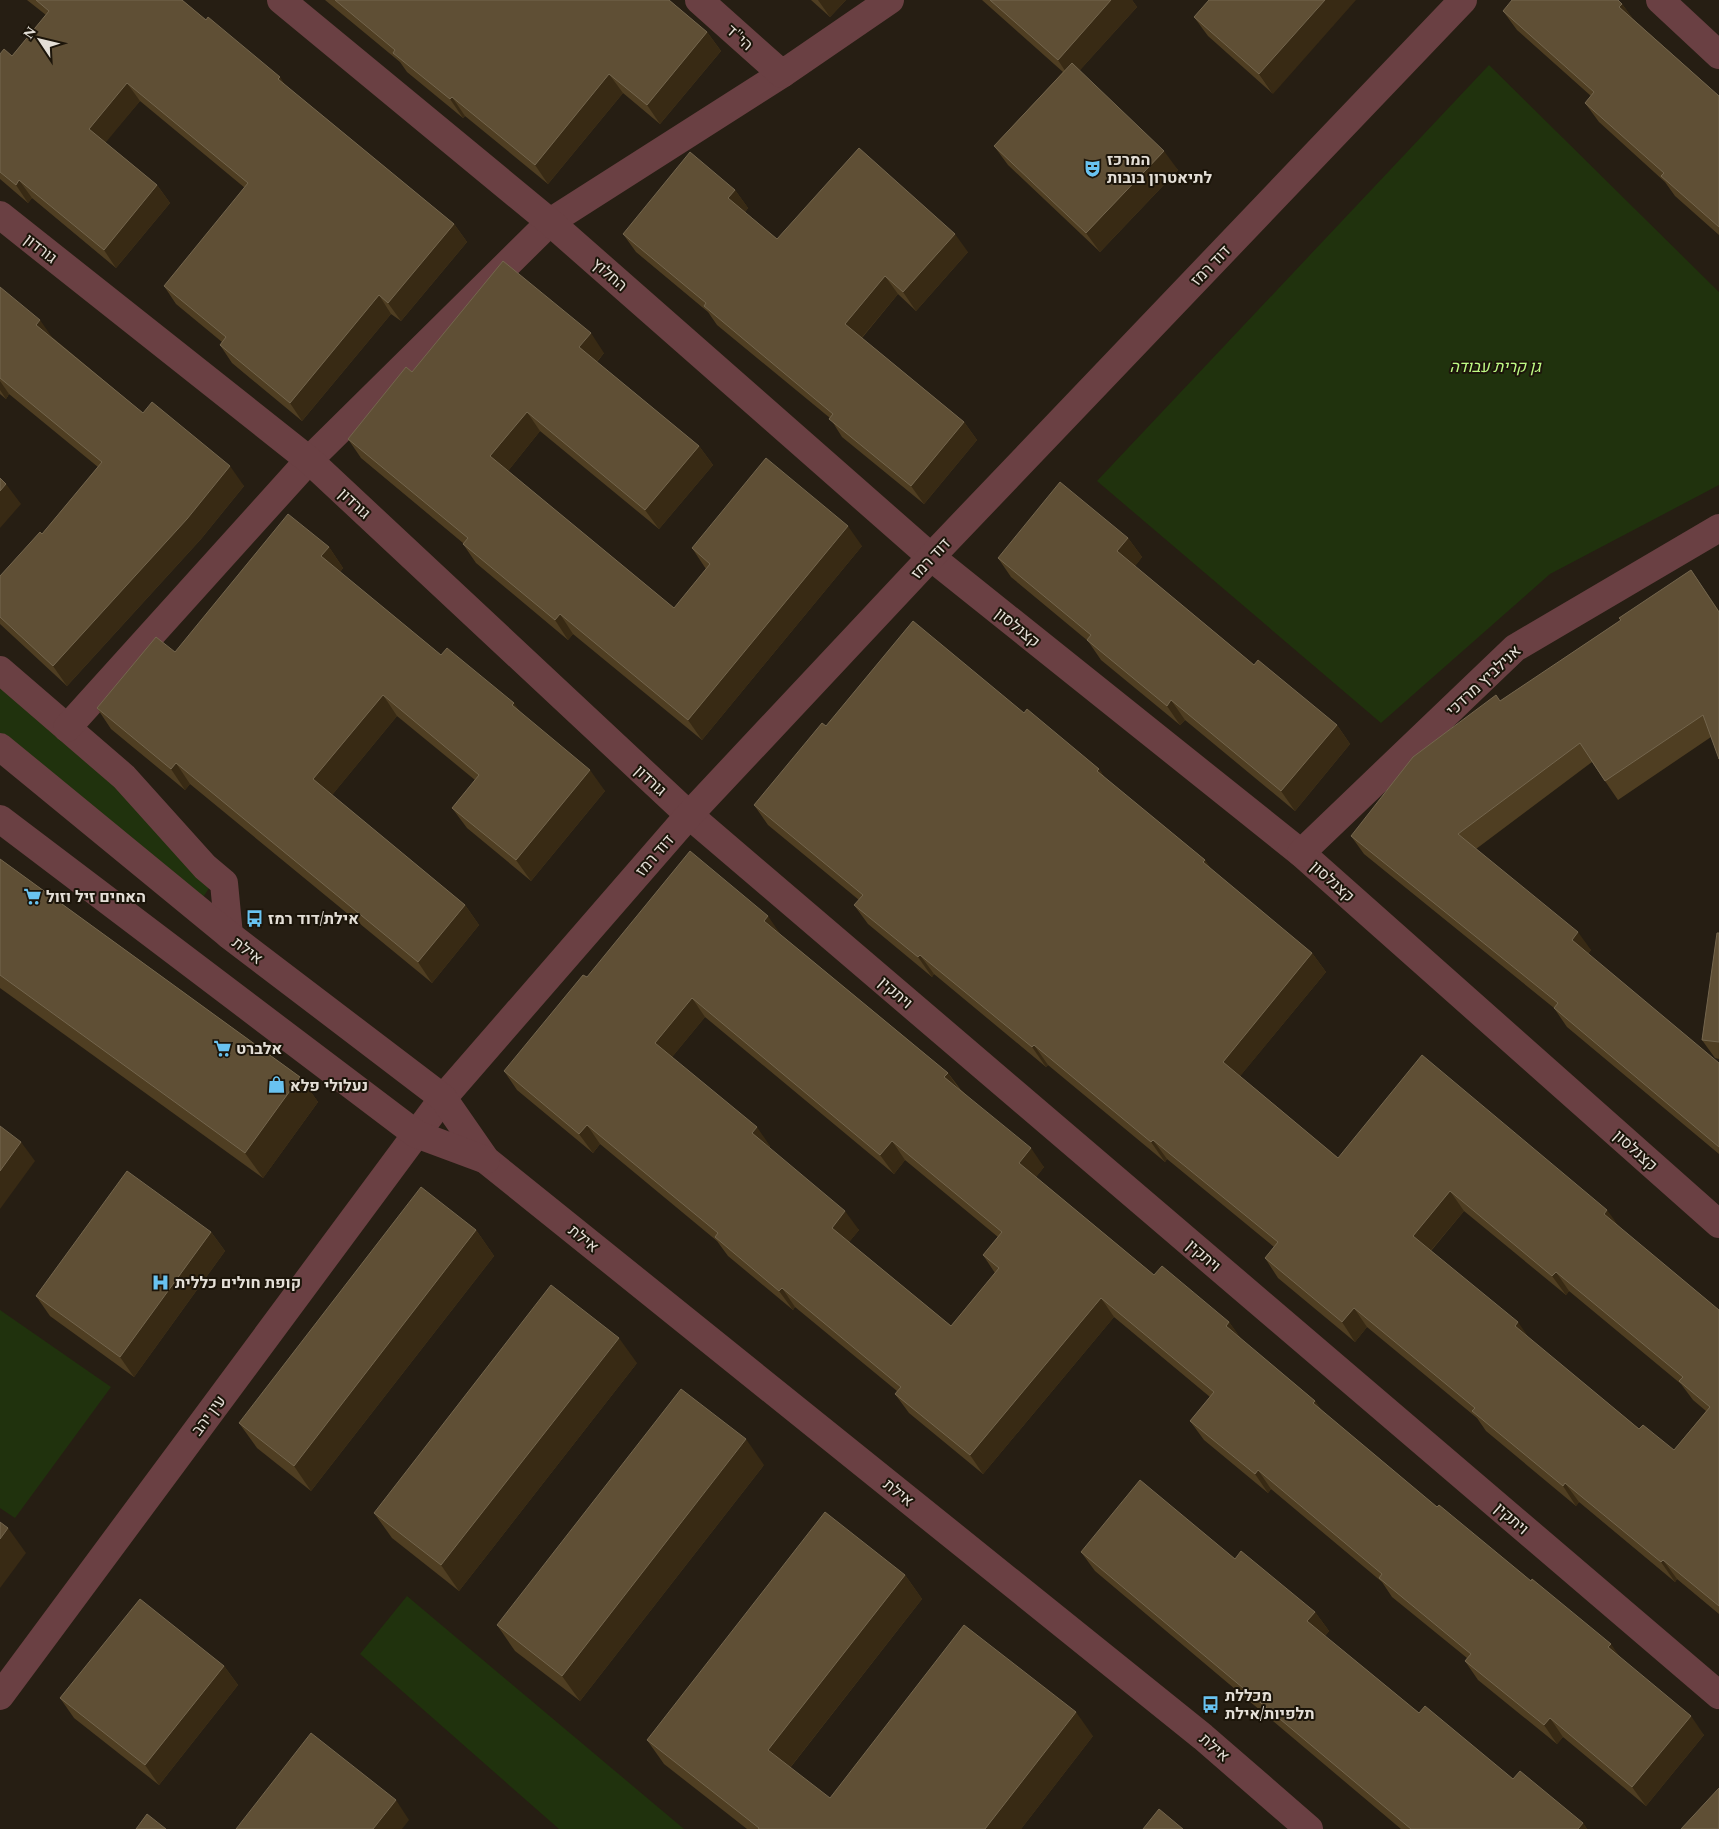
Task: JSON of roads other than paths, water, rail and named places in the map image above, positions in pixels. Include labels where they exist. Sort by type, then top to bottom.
[{"type":"street","name":"החלוץ","points":[[281,0],[550,222],[931,557]]},
{"type":"street","name":"הי\"ד","points":[[699,0],[782,74]]},
{"type":"street","points":[[67,728],[309,460],[550,222],[782,74],[890,0]]},
{"type":"street","name":"דוד רמז","points":[[416,1134],[443,1098],[689,815],[931,557],[1463,0]]},
{"type":"street","points":[[1660,0],[1719,55]]},
{"type":"street","name":"גורדון","points":[[0,215],[309,460],[689,815]]},
{"type":"street","name":"אנילביץ מרדכי","points":[[1301,853],[1514,648],[1719,528]]},
{"type":"street","name":"קצנלסון","points":[[931,557],[1301,853],[1719,1224]]},
{"type":"street","points":[[0,670],[124,777],[205,868],[224,883],[229,935]]},
{"type":"street","name":"אילת","points":[[0,747],[229,935],[443,1098],[486,1160],[1203,1736],[1309,1829]]},
{"type":"street","name":"ויתקין","points":[[689,815],[1719,1696]]},
{"type":"street","name":"אילת","points":[[0,819],[416,1134],[486,1160]]},
{"type":"street","name":"עין יהב","points":[[0,1696],[416,1134]]},
{"type":"place","name":"המרכז לתיאטרון בובות","points":[[1093,168]]},
{"type":"place","name":"האחים זיל וזול","points":[[32,896]]},
{"type":"place","name":"אילת/דוד רמז","points":[[254,918]]},
{"type":"place","name":"אלברט","points":[[222,1048]]},
{"type":"place","name":"נעלולי פלא","points":[[276,1085]]},
{"type":"place","name":"קופת חולים כללית","points":[[161,1282]]},
{"type":"place","name":"מכללת תלפיות/אילת","points":[[1211,1704]]},
{"type":"park label","name":"גן קרית עבודה","points":[[1495,366]]}]
